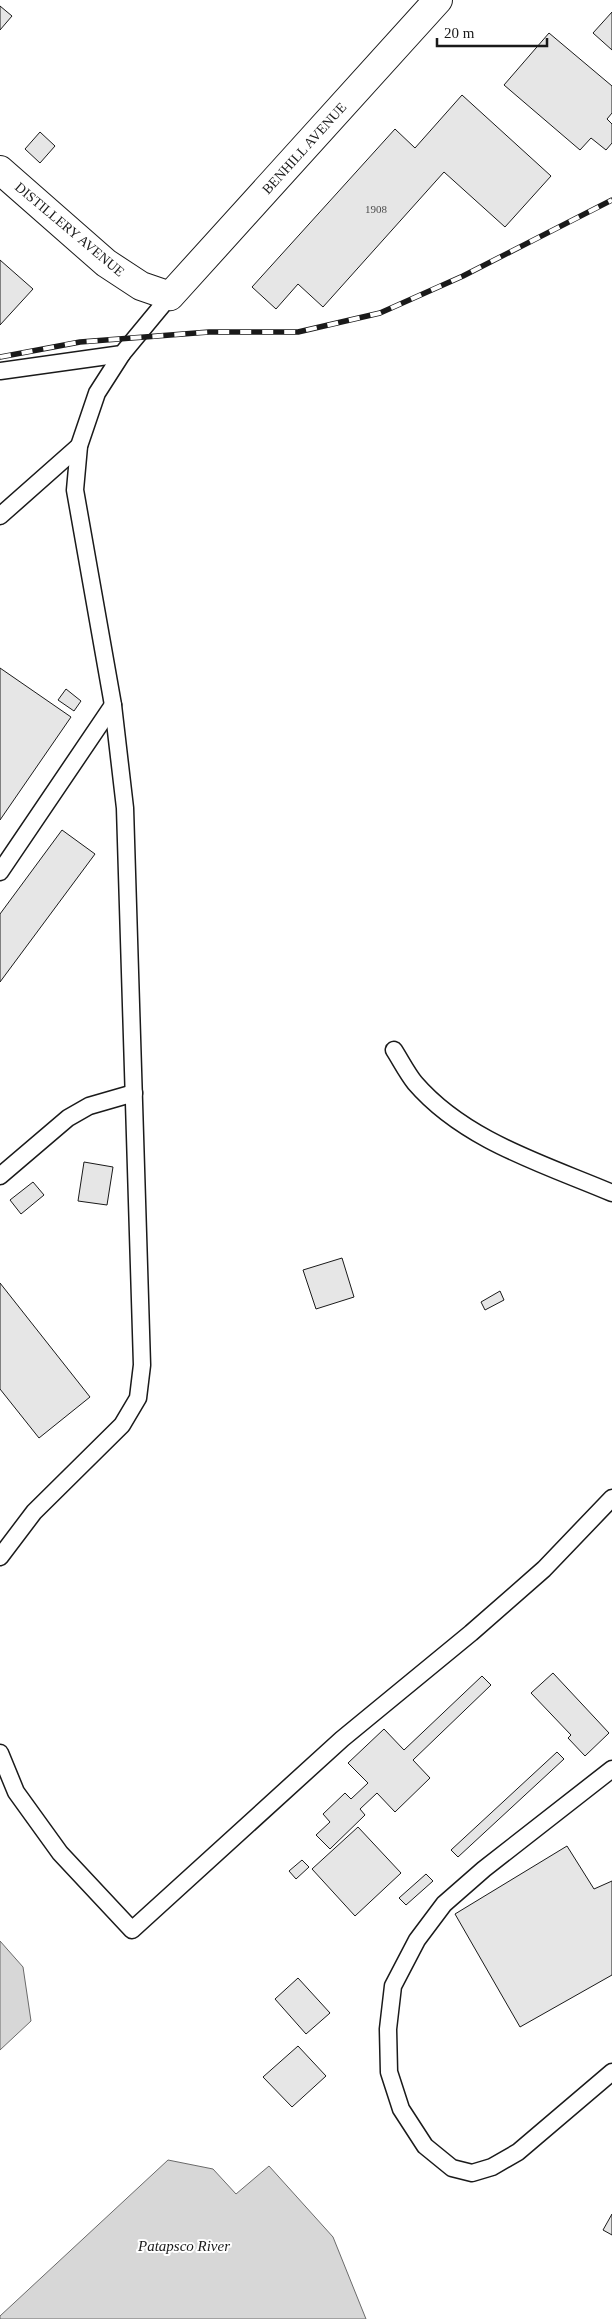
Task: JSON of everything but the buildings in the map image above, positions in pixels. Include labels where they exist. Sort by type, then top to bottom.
[{"type":"street","name":"BENHILL AVENUE","points":[[170,296],[438,0]]},
{"type":"street","name":"DISTILLERY AVENUE","points":[[0,170],[106,263],[141,286],[170,296]]},
{"type":"lane","points":[[0,1558],[34,1512],[122,1425],[138,1398],[142,1364],[124,808],[113,705],[75,490],[79,446],[97,393],[122,354],[170,296]]},
{"type":"lane","points":[[0,371],[122,354]]},
{"type":"lane","points":[[0,516],[79,446]]},
{"type":"lane","points":[[0,872],[113,705]]},
{"type":"lane","points":[[394,1050],[414,1082],[446,1112],[481,1137],[612,1193]]},
{"type":"lane","points":[[0,1176],[68,1118],[89,1106],[134,1093]]},
{"type":"lane","points":[[0,1753],[16,1792],[60,1854],[132,1930],[342,1739],[471,1633],[544,1569],[612,1498]]},
{"type":"lane","points":[[612,1769],[484,1869],[444,1904],[417,1940],[393,1986],[388,2029],[389,2072],[401,2109],[425,2146],[452,2168],[472,2173],[492,2167],[518,2152],[612,2072]]},
{"type":"water","points":[[0,1941],[23,1967],[31,2021],[0,2050]]},
{"type":"water","name":"Patapsco River","points":[[168,2160],[213,2169],[236,2194],[269,2166],[333,2237],[366,2319],[0,2319],[0,2316]]},
{"type":"railway","points":[[0,357],[80,342],[209,332],[298,332],[380,313],[463,276],[612,200]]}]
